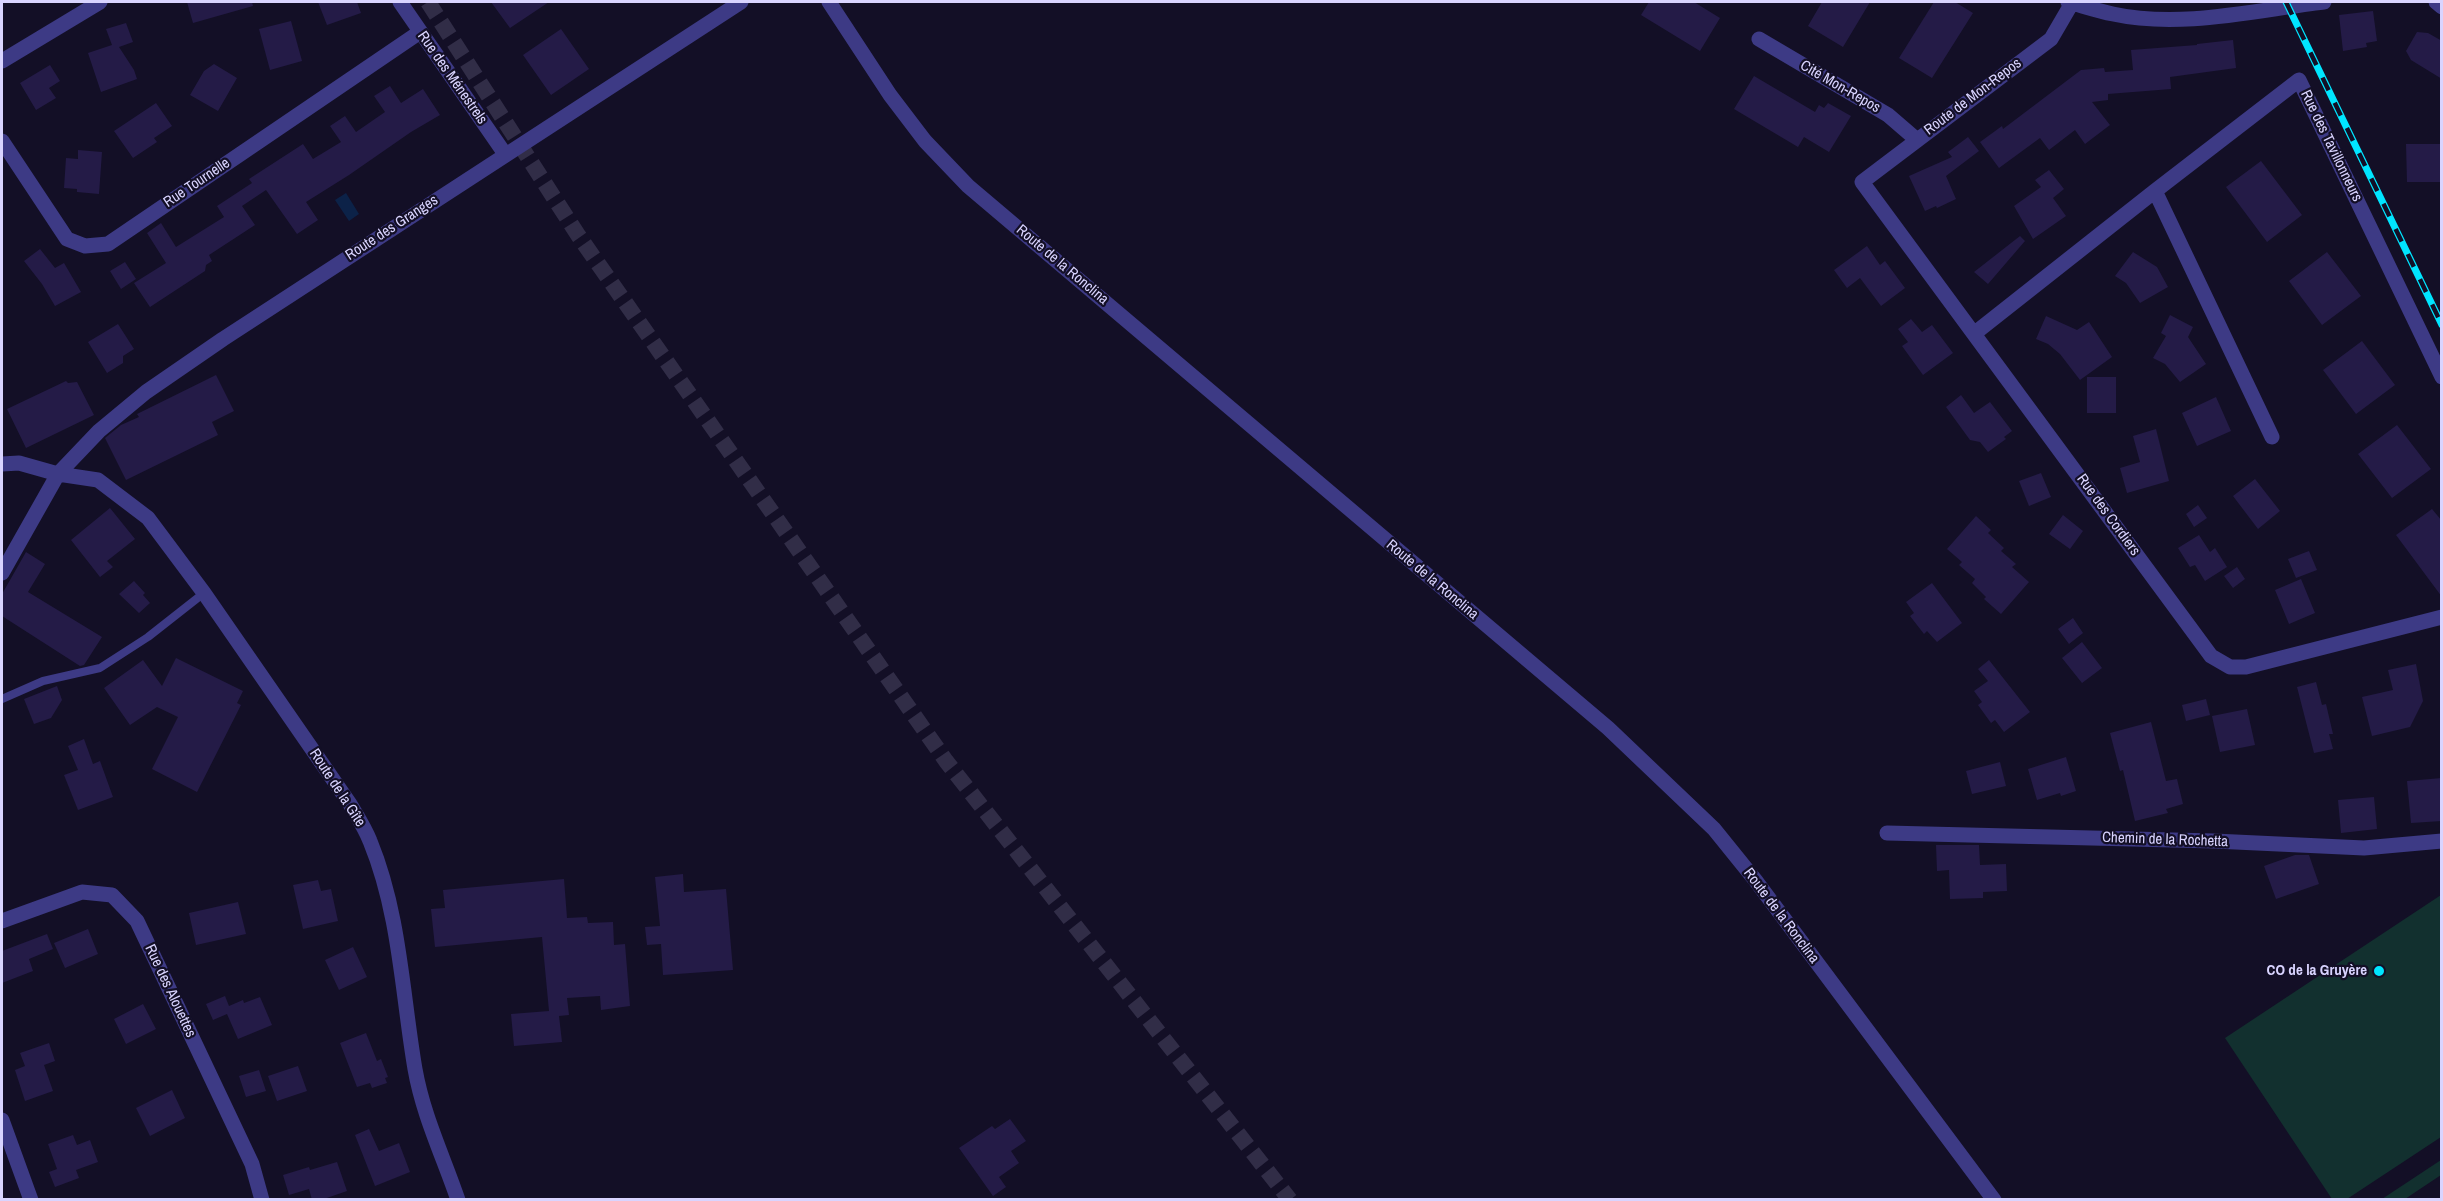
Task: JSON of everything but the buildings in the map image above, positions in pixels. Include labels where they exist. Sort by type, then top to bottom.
[{"type":"street","points":[[2,61],[100,2]]},
{"type":"street","name":"Rue des Ménestrels","points":[[400,2],[505,154]]},
{"type":"street","name":"Route des Granges","points":[[2,573],[58,474],[99,431],[146,392],[505,154],[741,2]]},
{"type":"street","name":"Route de la Ronclina","points":[[829,2],[890,95],[925,141],[968,186],[1608,728],[1714,829],[1756,881],[1994,1200]]},
{"type":"street","points":[[2070,2],[2114,15],[2156,19],[2199,18],[2324,2]]},
{"type":"street","name":"Route de Mon-Repos","points":[[1862,182],[2051,39],[2070,2]]},
{"type":"street","points":[[2436,2],[2442,7]]},
{"type":"street","name":"Rue Tournelle","points":[[2,141],[67,239],[85,246],[108,244],[420,32]]},
{"type":"street","name":"Cité Mon-Repos","points":[[1759,39],[1888,115],[1917,140]]},
{"type":"street","name":"Rue des Tavillonneurs","points":[[1975,333],[2299,80],[2442,376]]},
{"type":"street","name":"Rue des Cordiers","points":[[1862,182],[2211,656],[2230,667],[2246,667],[2442,617]]},
{"type":"street","points":[[2155,191],[2272,437]]},
{"type":"street","name":"Route de la Gîte","points":[[2,464],[19,463],[58,474],[98,480],[148,518],[204,593],[350,804],[369,839],[383,878],[401,960],[415,1070],[426,1115],[458,1200]]},
{"type":"street","name":"Chemin de la Rochetta","points":[[1887,833],[2214,841],[2364,848],[2442,841]]},
{"type":"street","name":"Rue des Alouettes","points":[[2,921],[82,892],[112,896],[137,921],[252,1164],[262,1200]]},
{"type":"street","points":[[2,1120],[31,1200]]},
{"type":"lane","points":[[2,699],[43,681],[100,668],[148,637],[204,593]]},
{"type":"green space","name":"CO de la Gruyère","points":[[2441,895],[2441,1137],[2347,1199],[2332,1199],[2225,1038]]},
{"type":"green space","points":[[2441,1160],[2441,1175],[2405,1199],[2382,1199]]},
{"type":"water","points":[[346,193],[359,214],[349,221],[335,200]]},
{"type":"tunnel","points":[[428,2],[578,235],[946,761],[1290,1200]]},
{"type":"railway","points":[[2286,2],[2442,325]]},
{"type":"place","name":"CO de la Gruyère","points":[[2379,971]]}]
